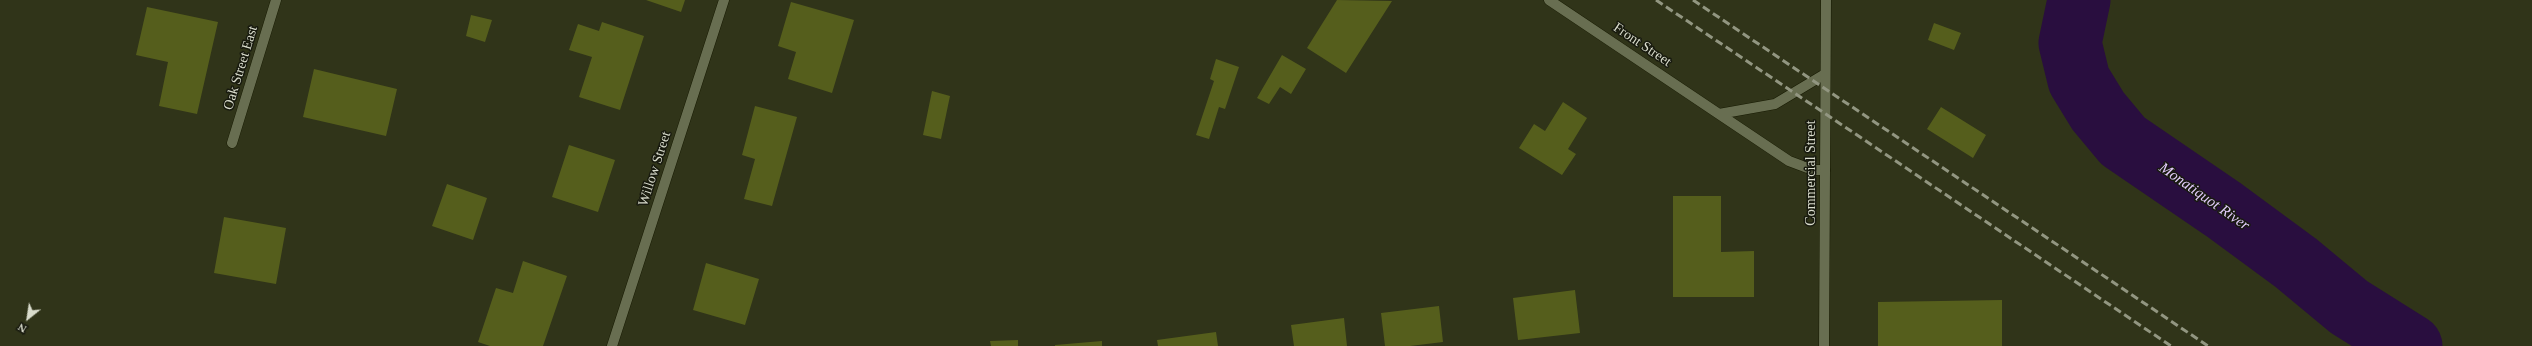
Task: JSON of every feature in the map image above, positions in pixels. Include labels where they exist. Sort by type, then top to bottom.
[{"type":"street","name":"Oak Street East","points":[[232,143],[276,0]]},
{"type":"street","name":"Willow Street","points":[[612,346],[724,0]]},
{"type":"street","name":"Front Street","points":[[1549,0],[1789,161],[1813,170],[1825,170]]},
{"type":"street","name":"Commercial Street","points":[[1824,346],[1826,0]]},
{"type":"street","points":[[1719,114],[1775,104],[1825,74]]},
{"type":"building","points":[[646,0],[685,0],[681,12]]},
{"type":"building","points":[[1337,0],[1392,1],[1346,73],[1307,48]]},
{"type":"building","points":[[791,2],[854,20],[832,93],[788,79],[796,52],[778,46]]},
{"type":"building","points":[[147,7],[218,22],[197,114],[159,106],[168,62],[136,55]]},
{"type":"building","points":[[471,15],[492,20],[485,42],[466,36]]},
{"type":"building","points":[[602,22],[644,36],[620,110],[579,97],[592,57],[569,50],[578,24],[599,31]]},
{"type":"building","points":[[1934,23],[1961,33],[1954,50],[1928,40]]},
{"type":"building","points":[[1282,55],[1306,69],[1291,94],[1280,87],[1269,104],[1257,98]]},
{"type":"building","points":[[1216,59],[1239,67],[1225,109],[1219,107],[1209,139],[1196,135],[1214,81],[1210,79]]},
{"type":"building","points":[[314,69],[397,89],[386,136],[303,117]]},
{"type":"building","points":[[932,91],[950,96],[941,139],[923,135]]},
{"type":"building","points":[[1563,102],[1587,118],[1568,149],[1576,154],[1562,175],[1519,148],[1534,124],[1545,131]]},
{"type":"building","points":[[755,106],[797,117],[772,206],[744,199],[755,159],[742,155]]},
{"type":"building","points":[[1941,107],[1986,135],[1973,158],[1927,129]]},
{"type":"building","points":[[569,145],[615,160],[598,212],[552,197]]},
{"type":"building","points":[[447,184],[487,198],[473,240],[432,226]]},
{"type":"building","points":[[1673,196],[1721,196],[1721,252],[1754,251],[1754,297],[1673,297]]},
{"type":"building","points":[[224,217],[286,228],[276,284],[214,273]]},
{"type":"building","points":[[523,261],[567,276],[543,346],[490,346],[478,342],[496,288],[513,293]]},
{"type":"building","points":[[706,263],[759,279],[745,325],[693,310]]},
{"type":"building","points":[[1575,290],[1580,333],[1518,340],[1513,298]]},
{"type":"building","points":[[2002,300],[2002,346],[1878,346],[1878,302]]},
{"type":"building","points":[[1439,306],[1443,342],[1410,346],[1385,346],[1381,313]]},
{"type":"building","points":[[1344,318],[1347,346],[1294,346],[1291,325]]},
{"type":"building","points":[[1216,332],[1218,346],[1158,346],[1157,340]]},
{"type":"building","points":[[1018,340],[1018,346],[991,346],[990,341]]},
{"type":"building","points":[[1102,341],[1102,346],[1055,346],[1055,345]]},
{"type":"waterway","name":"Monatiquot River","points":[[2079,0],[2070,43],[2079,80],[2098,111],[2123,141],[2224,210],[2296,263],[2349,307],[2411,346]]},
{"type":"railway","points":[[1656,0],[2171,346]]},
{"type":"railway","points":[[1693,0],[2208,346]]}]
